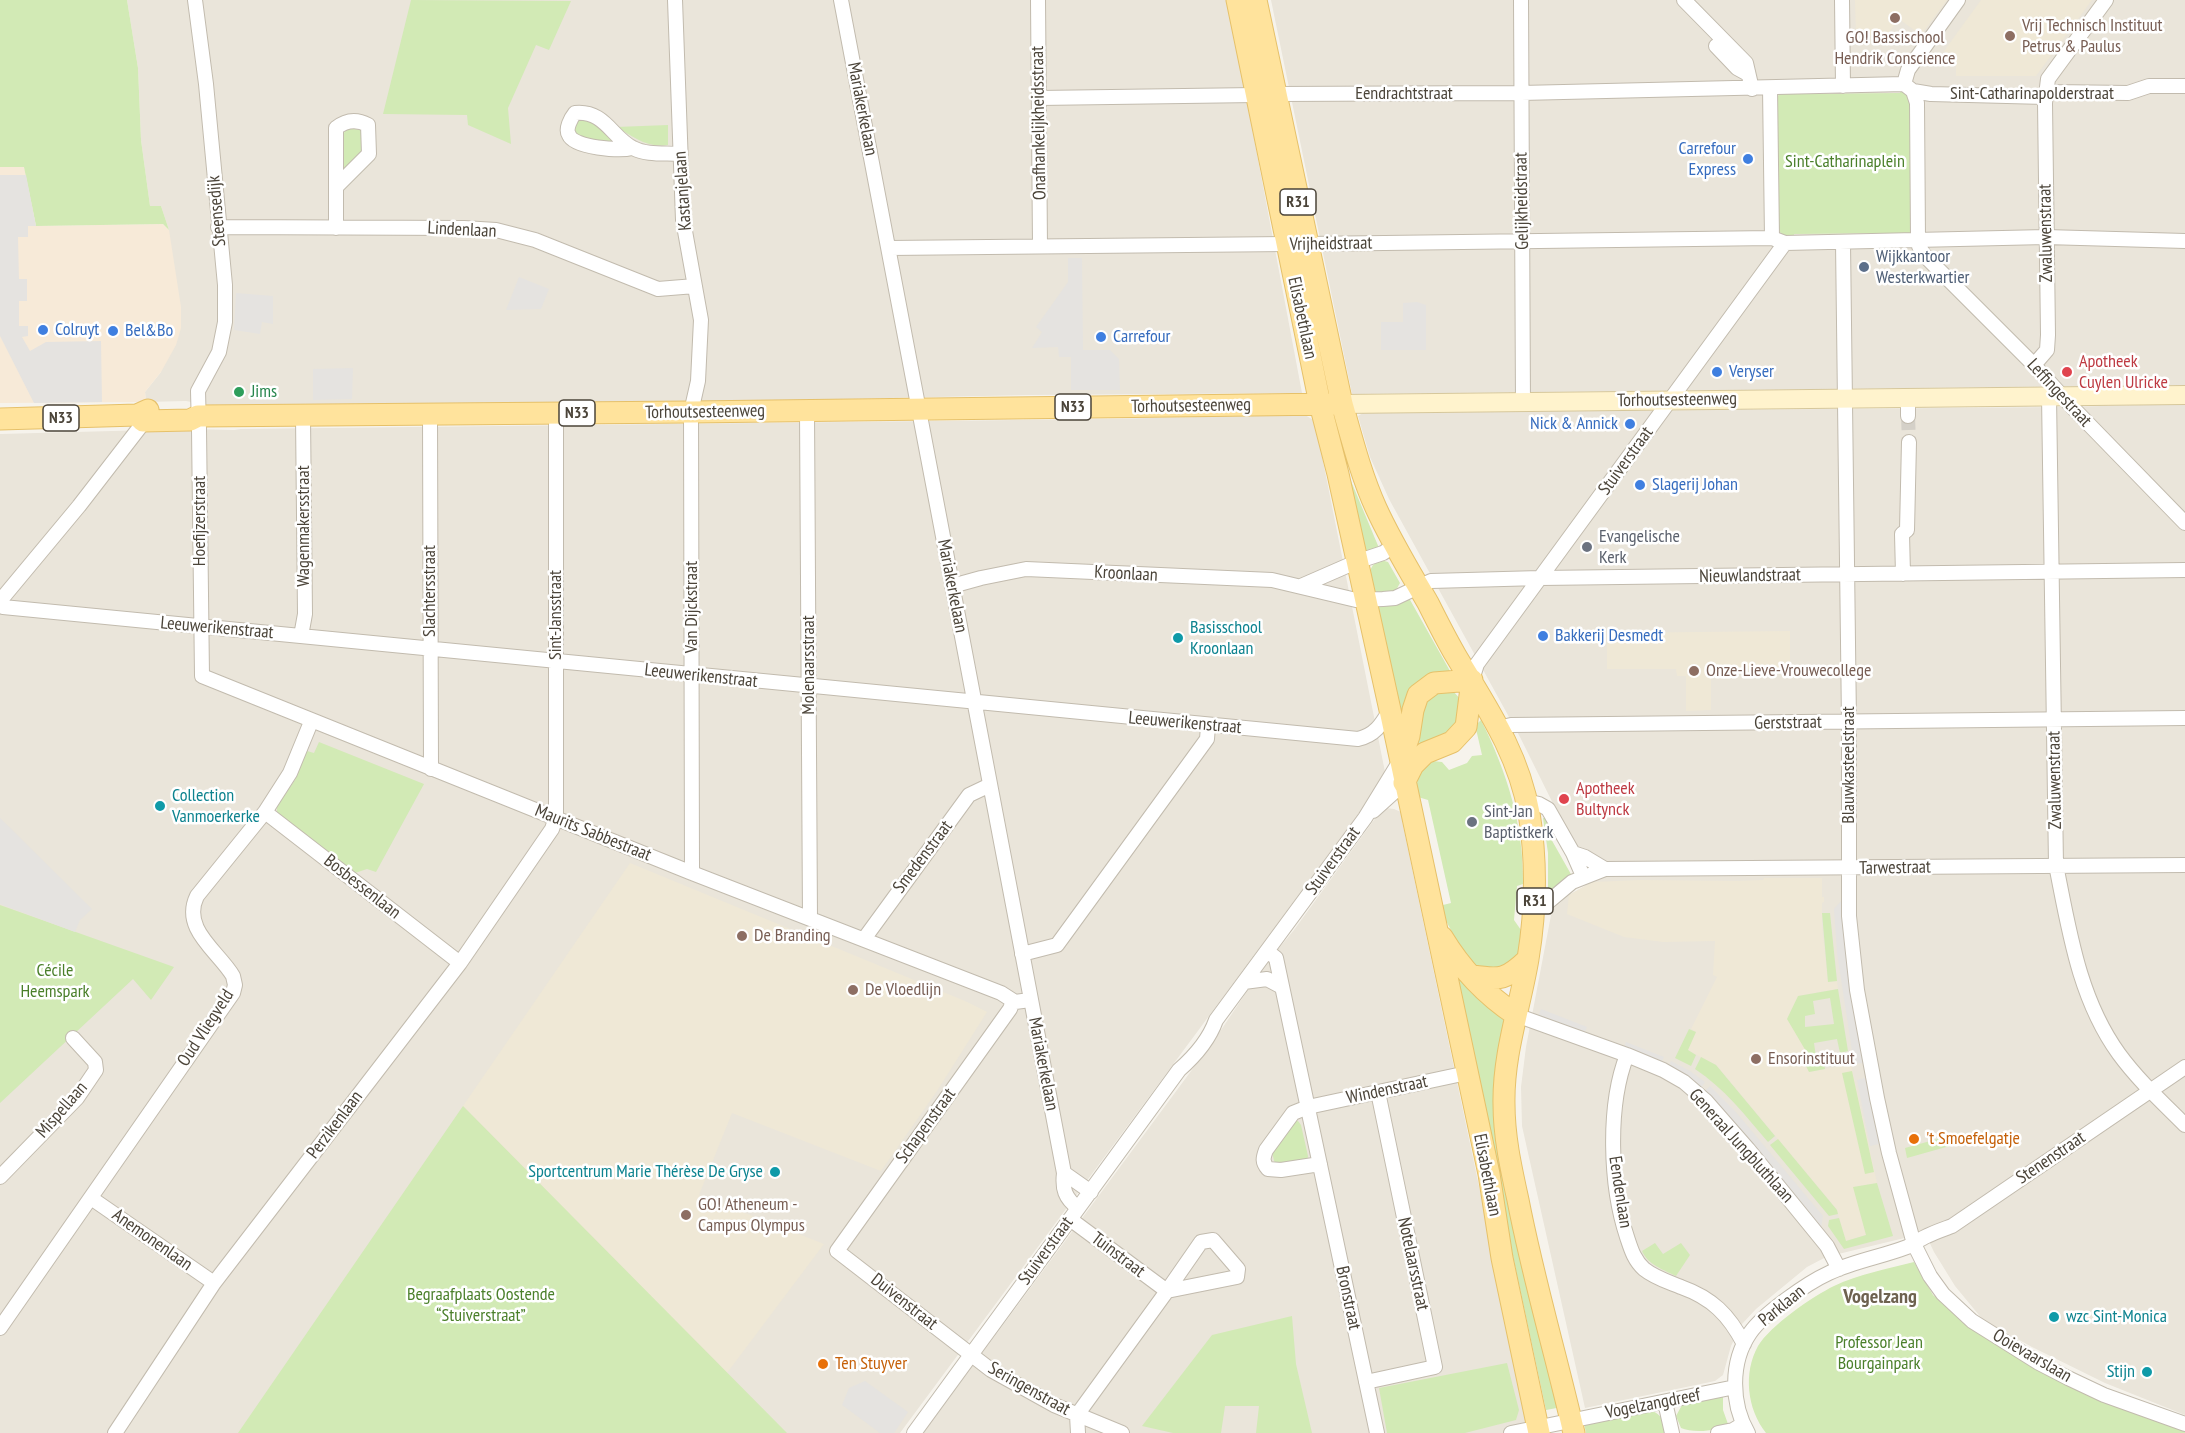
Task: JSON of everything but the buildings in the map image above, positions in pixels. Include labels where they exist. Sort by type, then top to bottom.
[{"type":"main road","name":"Elisabethlaan","points":[[1237,0],[1265,95],[1297,244],[1368,487],[1395,545],[1514,757],[1526,801],[1534,860],[1535,907],[1528,959],[1507,1061],[1504,1100],[1505,1131],[1521,1219],[1572,1426]]},
{"type":"main road","name":"Elisabethlaan","points":[[1256,0],[1265,95]]},
{"type":"main road","name":"Elisabethlaan","points":[[1297,244],[1320,404],[1338,474],[1390,710],[1488,1174],[1502,1258],[1539,1430]]},
{"type":"main road","name":"Torhoutsesteenweg","points":[[0,419],[141,415],[188,411],[198,416],[303,416],[1342,404]]},
{"type":"main road","name":"Elisabethlaan","points":[[1400,761],[1409,736],[1418,695],[1434,683],[1472,680]]},
{"type":"main road","points":[[1404,783],[1413,765],[1425,753],[1452,742],[1466,727],[1472,680]]},
{"type":"main road","name":"Elisabethlaan","points":[[1433,917],[1455,959],[1493,998],[1516,1015]]},
{"type":"main road","points":[[1472,976],[1498,979],[1514,972],[1528,959]]},
{"type":"street","name":"Steensedijk","points":[[195,0],[207,84],[225,285],[225,322],[219,352],[198,390],[198,416]]},
{"type":"street","name":"Kastanjelaan","points":[[675,0],[683,220],[701,320],[698,412]]},
{"type":"street","name":"Mariakerkelaan","points":[[841,0],[1064,1173],[1066,1197],[1074,1214]]},
{"type":"street","name":"Onafhankelijkheidsstraat","points":[[1038,0],[1040,246]]},
{"type":"street","name":"Gelijkheidstraat","points":[[1521,0],[1523,403]]},
{"type":"street","points":[[1672,0],[1737,68],[1748,74]]},
{"type":"street","points":[[1684,0],[1746,63],[1752,88]]},
{"type":"street","points":[[1842,0],[1843,86]]},
{"type":"street","points":[[1918,239],[1917,103],[1909,87],[1908,70],[1958,0]]},
{"type":"street","points":[[2045,97],[2048,79],[2106,0]]},
{"type":"street","name":"Sint-Catharinapolderstraat","points":[[1909,87],[1931,94],[2045,97],[2053,92],[2128,93],[2149,86],[2185,86]]},
{"type":"street","points":[[1909,87],[1770,88],[1779,241],[1843,243],[2046,237],[2185,241]]},
{"type":"street","name":"Eendrachtstraat","points":[[1039,98],[1770,88]]},
{"type":"street","name":"Zwaluwenstraat","points":[[2034,365],[2047,351],[2048,335],[2045,97]]},
{"type":"street","points":[[632,148],[648,153],[679,154]]},
{"type":"street","points":[[336,228],[337,186]]},
{"type":"street","name":"Lindenlaan","points":[[218,227],[454,227],[496,230],[535,240],[658,289],[695,286]]},
{"type":"street","name":"Leffingestraat","points":[[1918,239],[1919,246],[1933,264],[2034,365],[2056,396],[2185,523]]},
{"type":"street","points":[[1933,264],[1943,240]]},
{"type":"street","name":"Vrijheidstraat","points":[[889,248],[1779,241]]},
{"type":"street","name":"Stuiverstraat","points":[[1472,680],[1477,664],[1671,400],[1779,241]]},
{"type":"street","name":"Blauwkasteelstraat","points":[[1843,243],[1849,916],[1857,990],[1889,1153],[1914,1244]]},
{"type":"street","name":"Torhoutsesteenweg","points":[[1342,404],[1845,398],[1908,407],[2056,396],[2185,395]]},
{"type":"street","name":"Zwaluwenstraat","points":[[2056,396],[2051,573],[2056,865],[2069,930],[2086,995],[2119,1054],[2150,1090],[2185,1125]]},
{"type":"street","name":"Molenaarsstraat","points":[[807,411],[810,918]]},
{"type":"street","name":"Van Dijckstraat","points":[[692,873],[692,675],[698,412]]},
{"type":"street","name":"Sint-Jansstraat","points":[[556,413],[556,818]]},
{"type":"street","name":"Slachtersstraat","points":[[430,414],[430,769]]},
{"type":"street","points":[[0,603],[79,506],[141,415]]},
{"type":"street","name":"Hoefijzerstraat","points":[[198,416],[201,627]]},
{"type":"street","name":"Wagenmakersstraat","points":[[301,636],[305,614],[303,416]]},
{"type":"street","points":[[1903,574],[1902,534],[1906,530],[1909,442]]},
{"type":"street","points":[[1302,586],[1356,562],[1383,553],[1395,545]]},
{"type":"street","name":"Kroonlaan","points":[[952,586],[1026,569],[1272,580],[1356,600],[1365,599]]},
{"type":"street","name":"Nieuwlandstraat","points":[[1418,587],[1431,581],[1540,578],[2185,570]]},
{"type":"street","points":[[1365,599],[1395,598],[1418,587]]},
{"type":"street","name":"Leeuwerikenstraat","points":[[0,603],[3,607],[201,627],[1358,739],[1369,737],[1379,728],[1390,710]]},
{"type":"street","name":"Maurits Sabbestraat","points":[[201,627],[202,676],[311,722],[1001,993],[1013,1001]]},
{"type":"street","name":"Gerststraat","points":[[1499,728],[1511,725],[2185,718]]},
{"type":"street","name":"Oud Vliegveld","points":[[0,1328],[233,993],[235,985],[233,976],[199,933],[192,916],[193,905],[197,896],[265,812],[290,772],[311,722]]},
{"type":"street","points":[[1022,954],[1056,945],[1207,739],[1208,726]]},
{"type":"street","name":"Stuiverstraat","points":[[914,1433],[1179,1070],[1186,1054],[1245,982],[1365,818],[1400,761]]},
{"type":"street","name":"Stuiverstraat","points":[[1365,818],[1404,783]]},
{"type":"street","name":"Smedenstraat","points":[[864,939],[969,795],[990,785]]},
{"type":"street","points":[[1526,801],[1548,809],[1574,853],[1583,876]]},
{"type":"street","name":"Bosbessenlaan","points":[[265,812],[460,963]]},
{"type":"street","name":"Perzikenlaan","points":[[115,1433],[214,1283],[460,963],[552,829],[556,818]]},
{"type":"street","name":"Tarwestraat","points":[[1574,853],[1585,856],[1605,869]]},
{"type":"street","name":"Tarwestraat","points":[[1535,907],[1547,903],[1572,882],[1583,876],[1605,869],[2185,865]]},
{"type":"street","name":"Bronstraat","points":[[1267,951],[1276,958],[1377,1433]]},
{"type":"street","points":[[1245,982],[1267,979],[1282,987]]},
{"type":"street","points":[[1013,1001],[1030,1000]]},
{"type":"street","name":"Schapenstraat","points":[[837,1251],[1010,1009],[1013,1001]]},
{"type":"street","name":"Generaal Jungbluthlaan","points":[[1516,1015],[1627,1055],[1663,1070],[1684,1083],[1706,1101],[1827,1246],[1839,1269]]},
{"type":"street","name":"Mispellaan","points":[[0,1177],[77,1098],[96,1070],[95,1062],[73,1038]]},
{"type":"street","name":"Eendenlaan","points":[[1627,1055],[1616,1108],[1613,1147],[1617,1199],[1631,1250],[1637,1262],[1646,1270],[1706,1297],[1717,1305],[1729,1319],[1744,1344]]},
{"type":"street","name":"Stenenstraat","points":[[1914,1244],[1926,1236],[1952,1226],[2185,1067]]},
{"type":"street","name":"Windenstraat","points":[[1308,1107],[1467,1073]]},
{"type":"street","name":"Notelaarsstraat","points":[[1366,1382],[1435,1367],[1378,1092]]},
{"type":"street","points":[[1308,1107],[1293,1113],[1266,1150],[1263,1157],[1264,1164],[1268,1169],[1281,1170],[1320,1164]]},
{"type":"street","points":[[1064,1173],[1091,1192]]},
{"type":"street","name":"Anemonenlaan","points":[[91,1198],[214,1283]]},
{"type":"street","name":"Tuinstraat","points":[[1074,1214],[1167,1291]]},
{"type":"street","points":[[1078,1433],[1077,1415],[1201,1242],[1213,1240],[1238,1269],[1237,1277],[1167,1291]]},
{"type":"street","name":"Parklaan","points":[[1745,1428],[1735,1403],[1735,1387],[1744,1344],[1756,1325],[1818,1278],[1914,1244]]},
{"type":"street","name":"Ooievaarslaan","points":[[1914,1244],[1930,1276],[1943,1294],[1972,1321],[2039,1363],[2068,1378],[2147,1412],[2185,1424]]},
{"type":"street","name":"Duivenstraat","points":[[837,1251],[971,1354]]},
{"type":"street","name":"Seringenstraat","points":[[971,1354],[991,1370],[1077,1415],[1122,1433]]},
{"type":"street","name":"Vogelzangdreef","points":[[1572,1426],[1735,1387]]},
{"type":"street","points":[[1665,1402],[1672,1433]]},
{"type":"street","points":[[1511,1433],[1572,1426]]},
{"type":"street","points":[[1718,1433],[1745,1428]]},
{"type":"shaded area","points":[[127,0],[1228,0],[1302,393],[1029,395],[230,412],[186,401],[146,402],[145,392],[161,372],[169,230],[161,206],[150,206],[141,140],[138,68]]},
{"type":"shaded area","points":[[1271,0],[2185,0],[2185,385],[1352,394]]},
{"type":"shaded area","name":"GO! Bassischool Hendrik Conscience","points":[[1855,0],[1947,0],[1921,35],[1899,19],[1887,35],[1856,36]]},
{"type":"shaded area","name":"Vrij Technisch Instituut Petrus & Paulus","points":[[1981,0],[2092,0],[2036,76],[1956,76],[1956,61],[1944,51]]},
{"type":"shaded area","points":[[24,166],[36,226],[163,224],[169,230],[181,307],[181,328],[176,345],[161,372],[145,392],[146,402],[0,403],[0,167]]},
{"type":"shaded area","points":[[0,175],[26,175],[36,226],[28,226],[28,237],[18,237],[19,279],[27,279],[27,301],[19,301],[19,326],[28,326],[28,336],[22,337],[30,351],[46,342],[101,341],[102,402],[34,403],[0,336]]},
{"type":"shaded area","points":[[1068,258],[1082,258],[1083,350],[1110,350],[1119,359],[1120,390],[1071,390],[1071,357],[1059,357],[1058,347],[1032,348],[1042,332],[1036,327],[1068,282]]},
{"type":"shaded area","points":[[519,277],[549,289],[541,309],[506,310]]},
{"type":"shaded area","points":[[236,293],[273,296],[273,324],[262,322],[260,334],[234,330]]},
{"type":"shaded area","points":[[1417,302],[1426,305],[1426,350],[1381,350],[1381,322],[1403,322],[1403,303]]},
{"type":"shaded area","points":[[353,368],[352,399],[313,400],[313,369]]},
{"type":"shaded area","points":[[2185,404],[2185,1415],[2105,1383],[1983,1320],[1955,1286],[1925,1233],[1826,1257],[1807,1267],[1756,1309],[1742,1324],[1731,1346],[1723,1375],[1715,1381],[1585,1408],[1522,1126],[1521,1087],[1526,1047],[1552,910],[1569,895],[1592,882],[1520,737],[1389,499],[1370,457],[1358,416],[1363,413]]},
{"type":"shaded area","points":[[1305,415],[1315,421],[1386,777],[900,1433],[0,1433],[0,434],[188,429]]},
{"type":"shaded area","name":"Onze-Lieve-Vrouwecollege","points":[[1790,631],[1790,668],[1711,669],[1711,710],[1686,711],[1686,676],[1677,676],[1676,669],[1607,669],[1607,633]]},
{"type":"shaded area","points":[[1386,808],[1401,812],[1405,820],[1402,821],[1531,1433],[923,1433],[1197,1063],[1196,1058],[1210,1040],[1215,1039],[1264,966],[1294,930],[1379,813]]},
{"type":"shaded area","points":[[0,818],[92,909],[80,920],[75,932],[0,904]]},
{"type":"shaded area","points":[[630,863],[987,1012],[937,1091],[881,1171],[732,1113],[699,1195],[824,1244],[727,1373],[463,1106]]},
{"type":"shaded area","name":"Ensorinstituut","points":[[1764,878],[1822,878],[1824,902],[1822,903],[1822,925],[1828,982],[1837,981],[1838,989],[1798,996],[1810,1059],[1804,1060],[1809,1072],[1851,1064],[1877,1183],[1854,1187],[1866,1235],[1845,1241],[1837,1210],[1716,1065],[1687,1050],[1696,1032],[1691,1029],[1717,977],[1713,975],[1715,941],[1663,942],[1624,937],[1567,914],[1569,895],[1592,882],[1736,881],[1763,880]]},
{"type":"shaded area","points":[[1842,900],[1844,932],[1863,1063],[1854,1064],[1837,953],[1834,909]]},
{"type":"shaded area","points":[[1541,1009],[1587,1027],[1584,1034],[1538,1017]]},
{"type":"shaded area","points":[[1626,1042],[1664,1057],[1660,1065],[1623,1049]]},
{"type":"shaded area","points":[[1671,1061],[1705,1082],[1700,1089],[1667,1069]]},
{"type":"shaded area","points":[[1865,1078],[1879,1144],[1870,1146],[1857,1080]]},
{"type":"shaded area","points":[[1710,1086],[1735,1111],[1823,1216],[1821,1228],[1733,1122],[1704,1092]]},
{"type":"shaded area","points":[[865,1381],[908,1412],[894,1433],[880,1433],[842,1405],[849,1388]]},
{"type":"green space","points":[[0,0],[127,0],[138,68],[141,140],[150,206],[161,206],[169,230],[163,224],[36,226],[24,167],[0,167]]},
{"type":"green space","points":[[411,0],[571,1],[549,50],[536,45],[508,108],[511,144],[468,125],[467,115],[383,114]]},
{"type":"green space","name":"Sint-Catharinaplein","points":[[1901,90],[1911,96],[1913,230],[1910,234],[1889,237],[1889,233],[1794,234],[1794,237],[1788,238],[1781,234],[1778,227],[1777,99],[1779,94],[1793,91],[1793,94],[1900,93]]},
{"type":"green space","points":[[577,120],[591,120],[613,142],[612,144],[578,137],[574,133]]},
{"type":"green space","points":[[668,125],[668,145],[653,145],[640,141],[616,127]]},
{"type":"green space","points":[[347,128],[361,130],[363,151],[343,171],[342,136]]},
{"type":"green space","points":[[1350,481],[1379,548],[1366,555]]},
{"type":"green space","points":[[1381,560],[1388,562],[1400,583],[1395,592],[1378,593],[1372,589],[1369,572],[1373,565]]},
{"type":"green space","points":[[1409,598],[1450,671],[1403,728],[1377,605],[1394,605]]},
{"type":"green space","points":[[1453,691],[1462,701],[1454,730],[1424,745],[1418,742],[1415,737],[1429,694]]},
{"type":"green space","points":[[1481,720],[1499,759],[1512,800],[1521,841],[1523,884],[1517,886],[1514,920],[1521,930],[1520,953],[1512,967],[1479,969],[1461,948],[1439,906],[1451,903],[1428,800],[1418,797],[1417,786],[1421,773],[1433,761],[1442,762],[1449,770],[1467,763],[1472,756],[1482,755],[1476,729]]},
{"type":"green space","points":[[319,742],[424,784],[376,872],[367,869],[355,873],[277,814],[277,806],[295,780],[307,751],[314,753]]},
{"type":"green space","points":[[1543,818],[1547,818],[1554,828],[1546,830],[1572,876],[1548,896],[1548,853]]},
{"type":"green space","name":"Cécile Heemspark","points":[[0,905],[174,967],[151,1000],[133,979],[0,1103]]},
{"type":"green space","points":[[1822,913],[1830,913],[1837,981],[1828,982]]},
{"type":"green space","points":[[1452,972],[1506,1014],[1500,1053],[1562,1407],[1546,1410]]},
{"type":"green space","points":[[1838,989],[1848,1051],[1840,1053],[1837,1039],[1814,1043],[1816,1057],[1823,1056],[1825,1069],[1809,1072],[1803,1060],[1810,1058],[1787,1019],[1798,996]],"holes":[[[1830,998],[1834,1024],[1805,1027],[1805,1016],[1815,1014],[1813,1001]]]},
{"type":"green space","points":[[1689,1029],[1696,1032],[1688,1050],[1696,1055],[1691,1066],[1675,1058]]},
{"type":"green space","points":[[1701,1057],[1716,1065],[1775,1136],[1768,1142],[1725,1093],[1695,1069]]},
{"type":"green space","points":[[1852,1071],[1874,1172],[1865,1174],[1842,1073]]},
{"type":"green space","name":"Begraafplaats Oostende “Stuiverstraat”","points":[[463,1106],[787,1433],[238,1433]]},
{"type":"green space","points":[[1295,1121],[1301,1125],[1308,1156],[1307,1161],[1277,1164],[1272,1151]]},
{"type":"green space","points":[[1959,1133],[1964,1142],[1907,1158],[1905,1148]]},
{"type":"green space","points":[[1778,1139],[1838,1214],[1829,1216],[1770,1145]]},
{"type":"green space","points":[[1877,1183],[1893,1236],[1844,1249],[1828,1226],[1829,1220],[1839,1218],[1846,1241],[1866,1235],[1853,1187]]},
{"type":"green space","points":[[1655,1243],[1663,1254],[1681,1243],[1690,1255],[1676,1276],[1657,1266],[1645,1256],[1642,1251]]},
{"type":"green space","name":"Professor Jean Bourgainpark","points":[[1914,1262],[1933,1295],[1968,1324],[2041,1372],[2146,1418],[2185,1430],[2185,1433],[1766,1433],[1755,1413],[1749,1391],[1753,1357],[1764,1338],[1793,1312],[1834,1286],[1863,1275]]},
{"type":"green space","points":[[1292,1316],[1296,1364],[1312,1433],[1256,1433],[1259,1406],[1225,1406],[1221,1433],[1173,1433],[1142,1426],[1212,1335]]},
{"type":"green space","points":[[1507,1363],[1519,1410],[1516,1420],[1465,1433],[1387,1433],[1379,1388]]},
{"type":"green space","points":[[1717,1395],[1723,1397],[1723,1410],[1728,1424],[1718,1429],[1704,1431],[1681,1428],[1676,1416],[1682,1405]]},
{"type":"green space","points":[[1648,1410],[1661,1418],[1664,1433],[1586,1433],[1584,1423]]},
{"type":"tunnel","points":[[1908,416],[1909,442]]},
{"type":"place","name":"GO! Bassischool Hendrik Conscience","points":[[1895,18]]},
{"type":"place","name":"Vrij Technisch Instituut Petrus & Paulus","points":[[2010,36]]},
{"type":"place","name":"Carrefour Express","points":[[1748,159]]},
{"type":"place","name":"Wijkkantoor Westerkwartier","points":[[1864,267]]},
{"type":"place","name":"Colruyt","points":[[43,330]]},
{"type":"place","name":"Bel&Bo","points":[[113,331]]},
{"type":"place","name":"Carrefour","points":[[1101,337]]},
{"type":"place","name":"Veryser","points":[[1717,372]]},
{"type":"place","name":"Apotheek Cuylen Ulricke","points":[[2067,372]]},
{"type":"place","name":"Jims","points":[[239,392]]},
{"type":"place","name":"Nick & Annick","points":[[1630,424]]},
{"type":"place","name":"Slagerij Johan","points":[[1640,485]]},
{"type":"place","name":"Evangelische Kerk","points":[[1587,547]]},
{"type":"place","name":"Bakkerij Desmedt","points":[[1543,636]]},
{"type":"place","name":"Basisschool Kroonlaan","points":[[1178,638]]},
{"type":"place","name":"Onze-Lieve-Vrouwecollege","points":[[1694,671]]},
{"type":"place","name":"Apotheek Bultynck","points":[[1564,799]]},
{"type":"place","name":"Collection Vanmoerkerke","points":[[160,806]]},
{"type":"place","name":"Sint-Jan Baptistkerk","points":[[1472,822]]},
{"type":"place","name":"De Branding","points":[[742,936]]},
{"type":"place","name":"De Vloedlijn","points":[[853,990]]},
{"type":"place","name":"Ensorinstituut","points":[[1756,1059]]},
{"type":"place","name":"'t Smoefelgatje","points":[[1914,1139]]},
{"type":"place","name":"Sportcentrum Marie Thérèse De Gryse","points":[[775,1172]]},
{"type":"place","name":"GO! Atheneum - Campus Olympus","points":[[686,1215]]},
{"type":"place","name":"wzc Sint-Monica","points":[[2054,1317]]},
{"type":"place","name":"Ten Stuyver","points":[[823,1364]]},
{"type":"place","name":"Stijn","points":[[2147,1372]]},
{"type":"district","name":"Vogelzang","points":[[1880,1297]]}]
